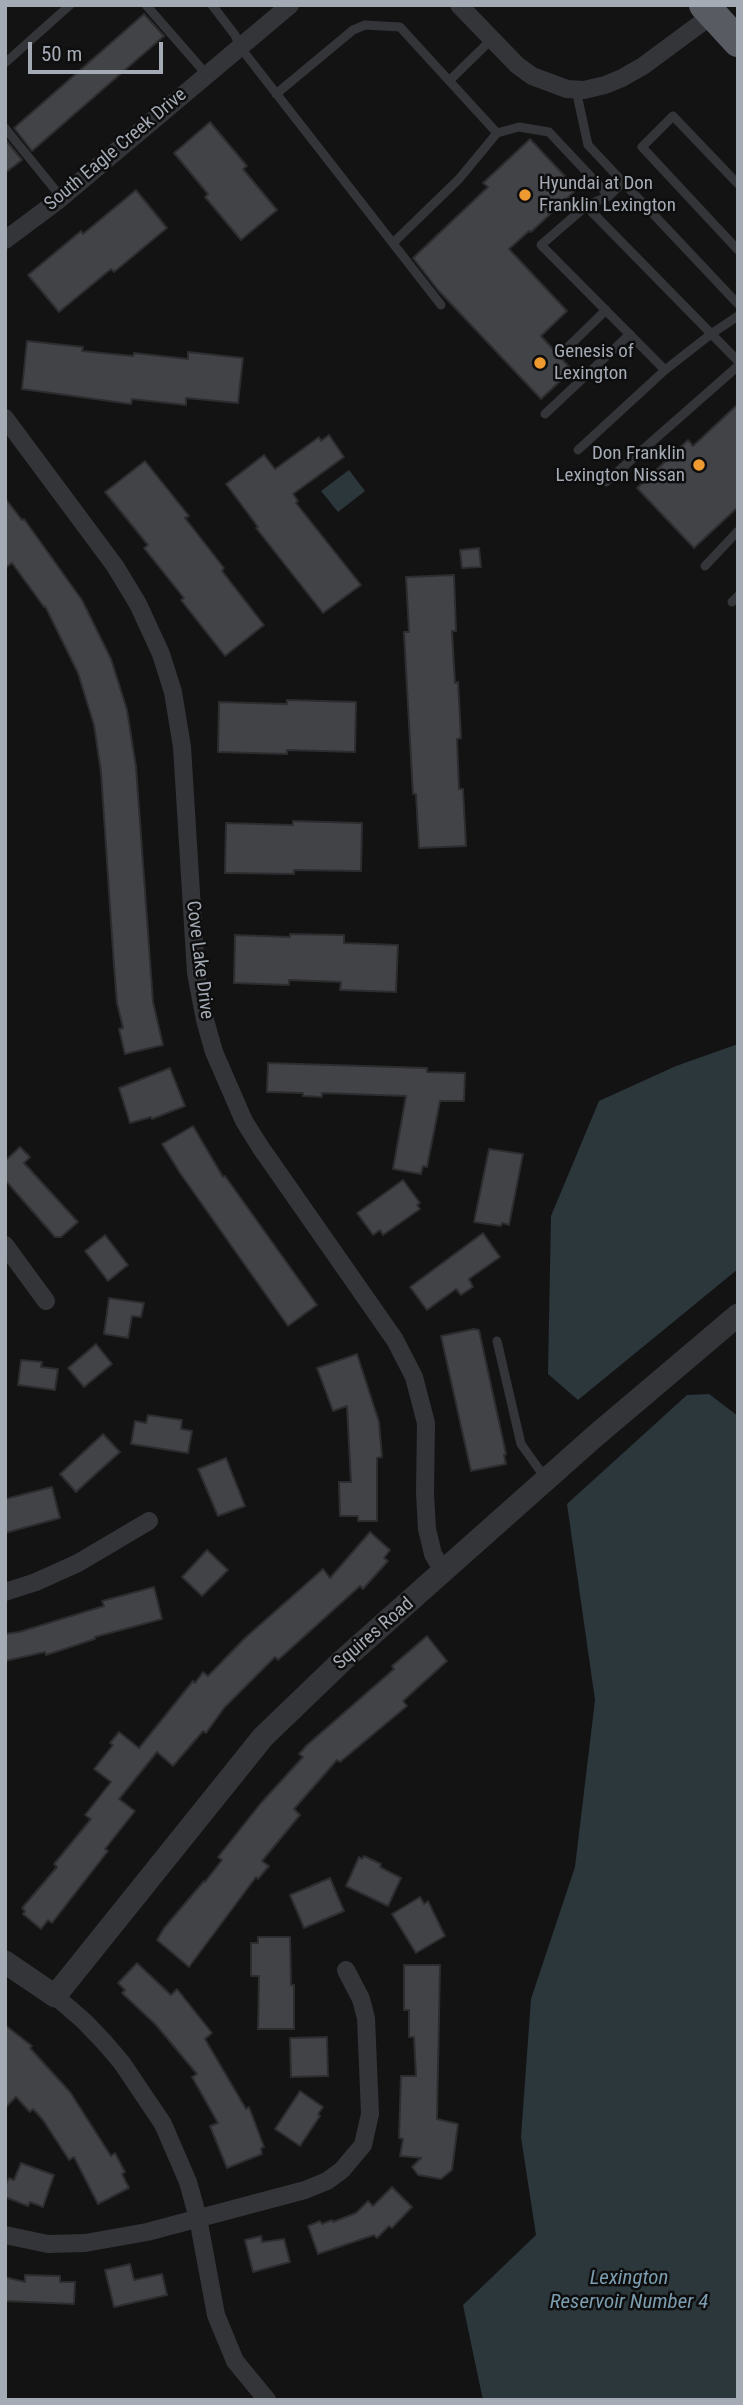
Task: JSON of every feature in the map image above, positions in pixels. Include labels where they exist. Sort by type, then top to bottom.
[{"type":"highway","points":[[712,8],[738,42]]},
{"type":"street","name":"South Eagle Creek Drive","points":[[5,240],[61,197],[290,5]]},
{"type":"street","points":[[459,5],[531,76],[576,90],[605,85],[643,66],[712,8]]},
{"type":"street","name":"Cove Lake Drive","points":[[5,418],[115,566],[138,604],[161,654],[173,692],[182,747],[197,973],[214,1052],[244,1121],[395,1340],[414,1377],[426,1423],[427,1529],[433,1554],[444,1573]]},
{"type":"street","points":[[5,1245],[46,1301]]},
{"type":"street","name":"Squires Road","points":[[55,1996],[263,1737],[342,1661],[738,1315]]},
{"type":"street","points":[[5,1592],[78,1563],[108,1548],[149,1521]]},
{"type":"street","points":[[5,1962],[55,1996],[84,2021],[150,2104],[175,2149],[198,2218],[216,2315],[235,2361],[267,2400]]},
{"type":"street","points":[[5,2235],[48,2244],[85,2243],[147,2232],[304,2190],[327,2181],[342,2170],[363,2145],[370,2115],[366,2018],[361,2000],[346,1970]]},
{"type":"lane","points":[[5,62],[70,5]]},
{"type":"lane","points":[[146,5],[207,75]]},
{"type":"lane","points":[[212,5],[240,47],[441,305]]},
{"type":"lane","points":[[276,94],[353,30],[365,25],[385,24],[400,27],[497,133]]},
{"type":"lane","points":[[450,80],[492,39]]},
{"type":"lane","points":[[576,90],[587,145],[738,304]]},
{"type":"lane","points":[[738,184],[673,116],[642,147],[738,250]]},
{"type":"lane","points":[[393,243],[459,179],[497,133],[519,127],[548,132],[609,196]]},
{"type":"lane","points":[[5,128],[61,197]]},
{"type":"lane","points":[[623,182],[609,196],[586,205],[541,245],[665,370]]},
{"type":"lane","points":[[586,205],[738,360]]},
{"type":"lane","points":[[566,349],[606,310]]},
{"type":"lane","points":[[578,450],[665,370],[738,316]]},
{"type":"lane","points":[[545,414],[630,334]]},
{"type":"lane","points":[[606,482],[738,366]]},
{"type":"lane","points":[[705,566],[738,531]]},
{"type":"lane","points":[[496,1341],[521,1444],[546,1480]]},
{"type":"water","points":[[349,470],[365,491],[338,512],[321,491]]},
{"type":"water","points":[[738,1044],[738,1269],[578,1400],[548,1374],[551,1216],[599,1101],[676,1066]]},
{"type":"water","name":"Lexington Reservoir Number 4","points":[[709,1394],[738,1416],[738,2400],[483,2400],[463,2305],[536,2235],[521,2137],[531,1999],[575,1867],[595,1700],[567,1504],[687,1395]]},
{"type":"building","points":[[144,14],[164,36],[32,151],[14,128]]},
{"type":"building","points":[[210,122],[247,166],[243,169],[277,210],[241,240],[205,197],[208,194],[174,153]]},
{"type":"building","points":[[5,139],[22,160],[5,173]]},
{"type":"building","points":[[530,139],[577,189],[509,249],[567,311],[541,336],[572,370],[541,399],[438,290],[413,258],[488,187],[483,183]]},
{"type":"building","points":[[136,190],[167,228],[114,272],[111,269],[59,312],[28,275]]},
{"type":"building","points":[[27,341],[83,347],[82,351],[133,356],[134,353],[188,359],[188,352],[243,358],[238,403],[186,398],[186,405],[132,399],[131,404],[22,389]]},
{"type":"building","name":"Don Franklin Lexington Nissan","points":[[738,404],[738,507],[694,548],[637,488],[688,440],[693,446]]},
{"type":"building","points":[[329,435],[344,457],[293,494],[298,501],[296,503],[361,585],[323,613],[256,528],[258,527],[226,484],[264,455],[275,469],[319,437],[321,441]]},
{"type":"building","points":[[145,461],[189,516],[185,518],[264,625],[225,656],[144,548],[148,545],[105,492]]},
{"type":"building","points":[[5,498],[22,520],[24,519],[82,600],[111,659],[127,710],[136,767],[153,1002],[163,1045],[125,1054],[119,1029],[123,1028],[117,1003],[101,772],[94,725],[78,673],[45,606],[12,563],[5,568]]},
{"type":"building","points":[[479,548],[481,567],[462,568],[460,550]]},
{"type":"building","points":[[454,575],[456,631],[452,631],[461,738],[457,739],[459,789],[463,789],[466,846],[419,848],[416,794],[413,794],[404,632],[409,632],[406,577]]},
{"type":"building","points":[[287,700],[356,702],[355,752],[218,752],[219,702],[287,704]]},
{"type":"building","points":[[293,821],[362,823],[361,871],[225,873],[226,823],[293,825]]},
{"type":"building","points":[[290,934],[344,935],[344,943],[398,945],[396,992],[340,990],[341,982],[289,980],[289,985],[234,983],[235,935],[290,937]]},
{"type":"building","points":[[268,1063],[427,1068],[427,1072],[465,1073],[464,1101],[440,1101],[427,1167],[423,1166],[421,1174],[393,1169],[406,1096],[322,1093],[322,1097],[303,1096],[303,1093],[267,1092]]},
{"type":"building","points":[[170,1068],[185,1106],[152,1119],[151,1117],[130,1123],[119,1088]]},
{"type":"building","points":[[193,1126],[223,1177],[225,1176],[317,1305],[288,1326],[162,1144]]},
{"type":"building","points":[[20,1147],[30,1157],[24,1163],[78,1222],[61,1237],[55,1237],[5,1180],[5,1161]]},
{"type":"building","points":[[489,1149],[523,1154],[509,1225],[474,1222]]},
{"type":"building","points":[[403,1180],[420,1203],[417,1205],[420,1209],[383,1235],[380,1230],[373,1235],[357,1213]]},
{"type":"building","points":[[483,1233],[500,1257],[469,1279],[473,1287],[461,1295],[456,1289],[427,1310],[410,1287]]},
{"type":"building","points":[[105,1235],[128,1265],[108,1281],[85,1251]]},
{"type":"building","points":[[109,1298],[144,1303],[141,1317],[132,1316],[128,1338],[104,1334]]},
{"type":"building","points":[[479,1330],[506,1464],[471,1471],[441,1336]]},
{"type":"building","points":[[96,1344],[112,1364],[84,1387],[68,1368]]},
{"type":"building","points":[[357,1354],[379,1422],[382,1457],[377,1458],[377,1521],[358,1521],[358,1516],[340,1516],[339,1482],[351,1482],[347,1406],[333,1411],[317,1368]]},
{"type":"building","points":[[21,1360],[42,1362],[41,1367],[58,1369],[55,1390],[18,1385]]},
{"type":"building","points":[[148,1415],[182,1420],[181,1429],[192,1431],[188,1453],[131,1444],[135,1421],[146,1423]]},
{"type":"building","points":[[103,1434],[120,1452],[76,1492],[60,1474]]},
{"type":"building","points":[[226,1458],[245,1506],[218,1516],[198,1469]]},
{"type":"building","points":[[52,1487],[60,1518],[5,1533],[5,1499]]},
{"type":"building","points":[[370,1532],[390,1550],[384,1558],[388,1561],[363,1589],[360,1586],[278,1660],[275,1657],[224,1708],[206,1733],[203,1731],[173,1766],[157,1752],[119,1799],[135,1811],[105,1849],[108,1851],[52,1923],[48,1920],[41,1929],[23,1914],[25,1911],[22,1908],[57,1867],[54,1864],[91,1819],[85,1815],[111,1782],[94,1769],[113,1745],[110,1743],[119,1732],[139,1748],[193,1681],[195,1683],[203,1672],[208,1676],[245,1638],[323,1569],[330,1578]]},
{"type":"building","points":[[207,1550],[228,1570],[202,1596],[182,1577]]},
{"type":"building","points":[[154,1587],[162,1619],[95,1637],[46,1655],[45,1652],[5,1661],[5,1634],[104,1606],[102,1601]]},
{"type":"building","points":[[427,1636],[447,1661],[403,1701],[407,1706],[340,1762],[337,1760],[294,1809],[300,1815],[262,1861],[269,1866],[258,1879],[256,1877],[189,1967],[157,1940],[164,1928],[205,1882],[222,1860],[218,1857],[261,1803],[303,1757],[299,1754],[307,1745],[394,1669],[392,1666]]},
{"type":"building","points":[[364,1856],[401,1878],[388,1906],[346,1886],[359,1857],[362,1859]]},
{"type":"building","points":[[330,1878],[344,1911],[304,1928],[290,1895]]},
{"type":"building","points":[[420,1897],[424,1904],[428,1901],[445,1936],[416,1953],[392,1914]]},
{"type":"building","points":[[258,1937],[290,1937],[294,2029],[258,2029],[259,1976],[251,1976],[251,1943],[258,1943]]},
{"type":"building","points":[[137,1963],[171,1995],[177,1989],[212,2033],[205,2039],[246,2109],[249,2107],[264,2147],[261,2148],[262,2154],[227,2168],[210,2126],[218,2123],[192,2077],[197,2074],[156,2025],[122,1993],[125,1990],[118,1983]]},
{"type":"building","points":[[404,1965],[440,1965],[437,2119],[458,2124],[452,2170],[441,2179],[418,2175],[412,2167],[421,2158],[400,2156],[403,2139],[399,2138],[401,2076],[416,2076],[414,2037],[409,2037],[409,2010],[404,2010]]},
{"type":"building","points":[[5,2025],[32,2046],[30,2048],[70,2092],[111,2156],[115,2153],[125,2172],[122,2174],[129,2188],[98,2204],[74,2157],[69,2160],[33,2109],[30,2112],[16,2097],[5,2108]]},
{"type":"building","points":[[327,2037],[328,2076],[291,2077],[290,2038]]},
{"type":"building","points":[[300,2091],[323,2107],[300,2146],[275,2129]]},
{"type":"building","points":[[21,2163],[54,2175],[43,2207],[30,2202],[28,2206],[5,2197],[5,2186],[9,2178],[14,2180]]},
{"type":"building","points":[[392,2187],[412,2207],[392,2228],[389,2226],[377,2238],[374,2235],[318,2254],[308,2226],[320,2221],[322,2224],[332,2220],[333,2222],[356,2213],[368,2201],[373,2206]]},
{"type":"building","points":[[261,2236],[262,2242],[284,2239],[290,2262],[253,2272],[245,2240]]},
{"type":"building","points":[[130,2264],[134,2280],[162,2274],[167,2295],[114,2307],[105,2270]]},
{"type":"building","points":[[25,2275],[60,2276],[60,2282],[75,2282],[74,2304],[5,2301],[5,2277],[25,2282]]},
{"type":"place","name":"Hyundai at Don Franklin Lexington","points":[[525,195]]},
{"type":"place","name":"Genesis of Lexington","points":[[540,363]]},
{"type":"place","name":"Don Franklin Lexington Nissan","points":[[699,465]]}]
